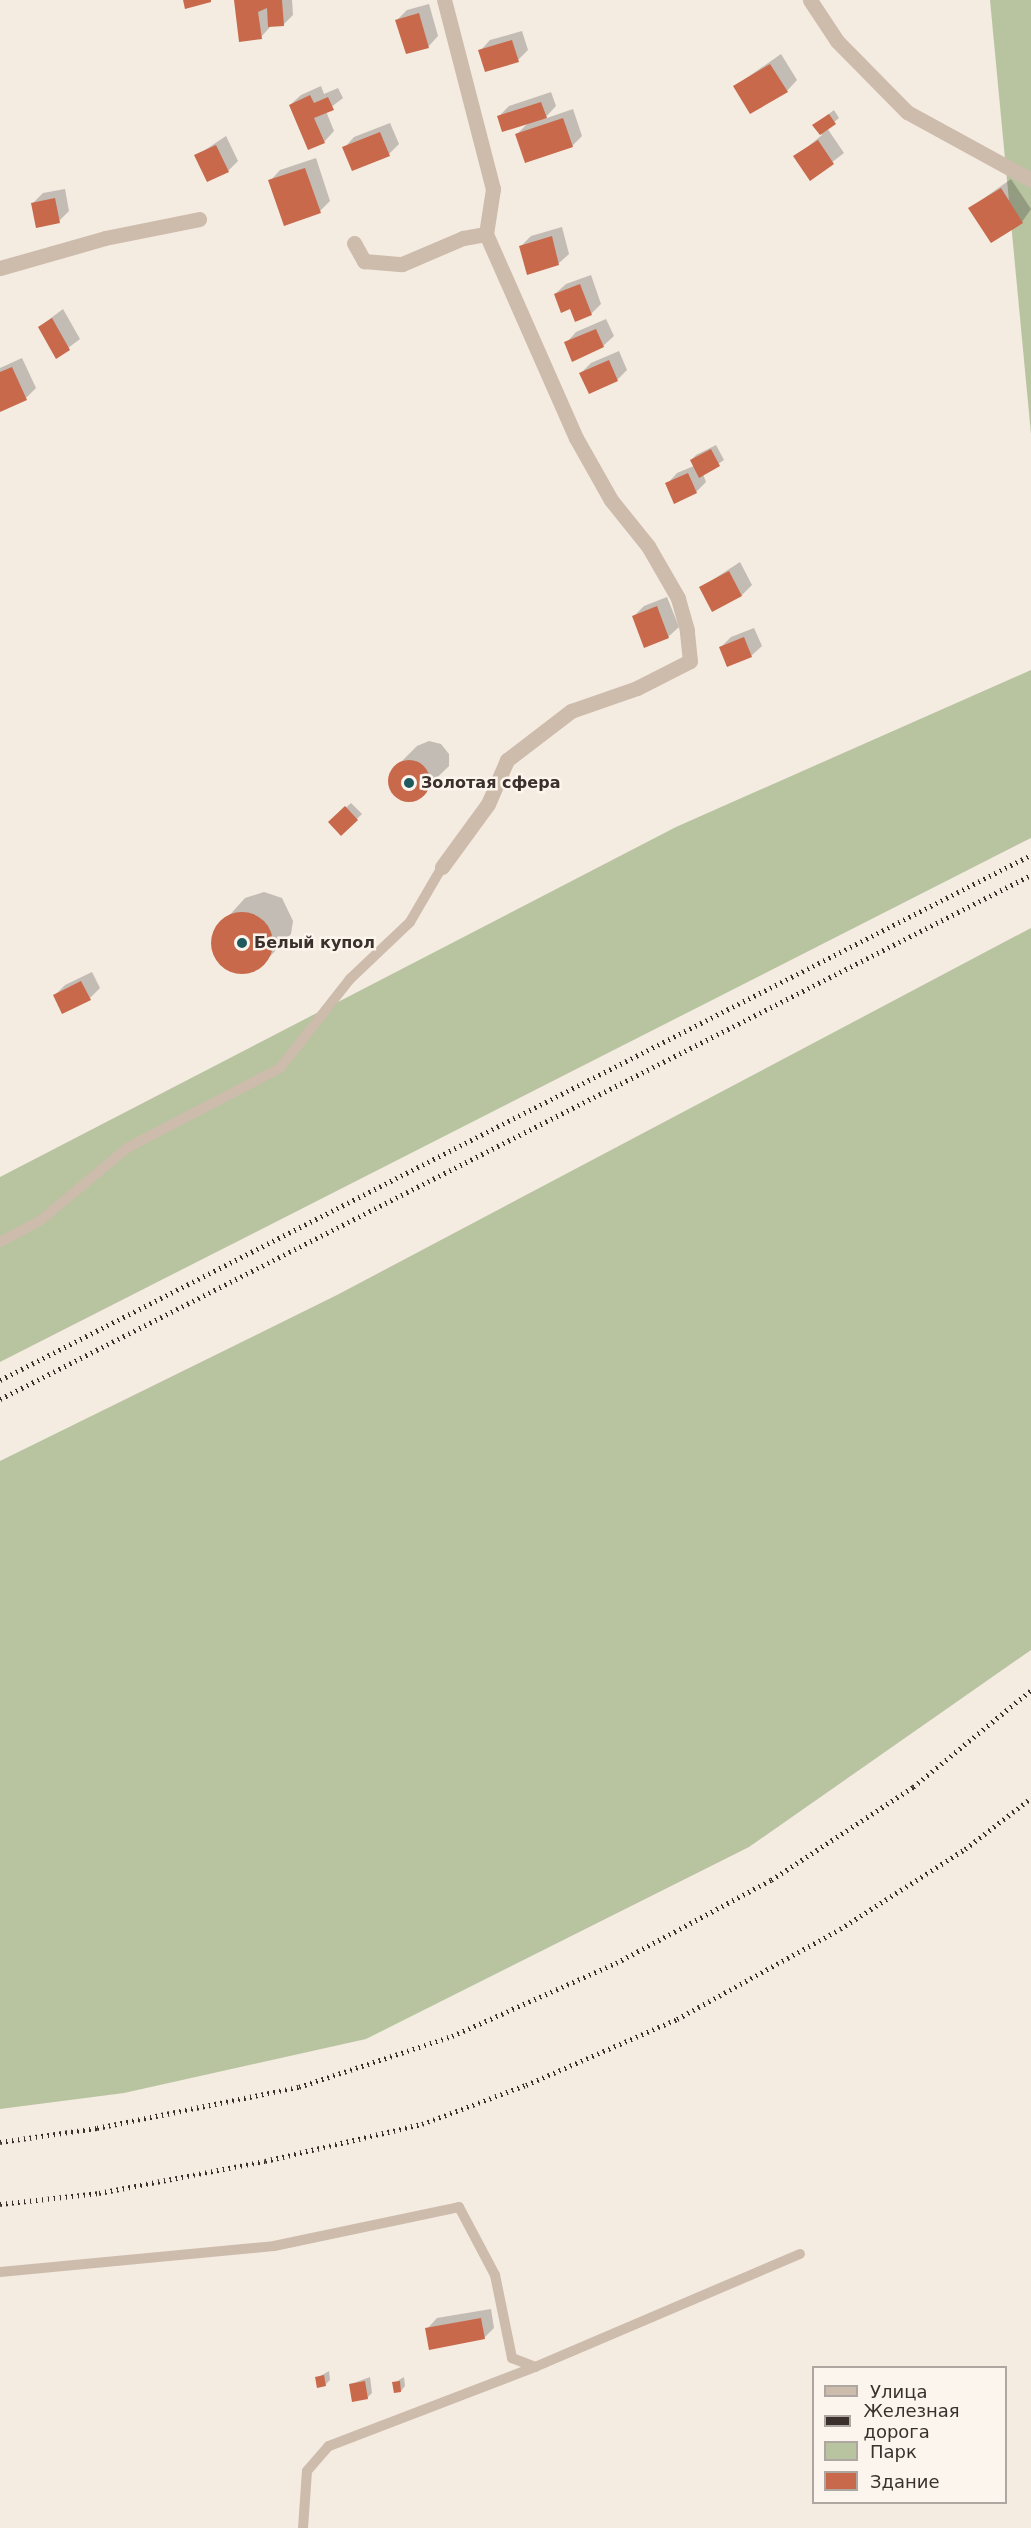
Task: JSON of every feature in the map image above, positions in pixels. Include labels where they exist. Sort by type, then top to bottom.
[{"type":"street","points":[[442,867],[488,804],[507,760],[571,711],[638,688],[690,661],[687,630],[678,598],[648,546],[611,500],[576,438],[486,234],[493,189],[444,0]]},
{"type":"street","points":[[810,0],[837,41],[907,112],[1031,180]]},
{"type":"street","points":[[0,267],[105,238],[199,219]]},
{"type":"street","points":[[354,243],[364,261],[402,264],[463,238],[486,234]]},
{"type":"lane","points":[[0,1242],[41,1220],[127,1148],[280,1068],[350,979],[410,922],[442,867]]},
{"type":"lane","points":[[0,2272],[274,2246],[459,2207],[495,2275],[512,2358],[535,2367]]},
{"type":"lane","points":[[303,2528],[307,2471],[329,2446],[535,2367],[800,2253]]},
{"type":"green space","points":[[990,0],[1031,0],[1031,434]]},
{"type":"green space","points":[[1031,670],[1031,838],[0,1362],[0,1177],[676,827]]},
{"type":"green space","points":[[1031,928],[1031,1650],[749,1847],[366,2039],[124,2093],[0,2109],[0,1461],[337,1295]]},
{"type":"building","points":[[183,0],[211,0],[211,2],[185,9]]},
{"type":"building","points":[[234,0],[282,0],[284,26],[268,27],[267,8],[258,12],[262,39],[239,42]]},
{"type":"building","points":[[419,13],[429,48],[406,54],[395,20]]},
{"type":"building","points":[[512,40],[519,62],[485,72],[478,50]]},
{"type":"building","points":[[770,64],[788,92],[750,114],[733,86]]},
{"type":"building","points":[[310,95],[314,103],[328,97],[334,110],[314,118],[325,143],[308,150],[289,105]]},
{"type":"building","points":[[541,102],[547,118],[502,132],[497,116]]},
{"type":"building","points":[[829,114],[836,124],[820,135],[812,125]]},
{"type":"building","points":[[563,118],[573,147],[525,163],[515,134]]},
{"type":"building","points":[[380,132],[390,156],[352,171],[342,147]]},
{"type":"building","points":[[818,140],[834,164],[810,181],[793,156]]},
{"type":"building","points":[[216,145],[229,172],[207,182],[194,155]]},
{"type":"building","points":[[305,168],[321,213],[284,226],[268,180]]},
{"type":"building","points":[[1001,188],[1023,223],[991,243],[968,208]]},
{"type":"building","points":[[55,198],[60,223],[36,228],[31,203]]},
{"type":"building","points":[[552,236],[559,265],[527,275],[519,246]]},
{"type":"building","points":[[580,284],[592,315],[575,322],[570,309],[561,313],[554,294]]},
{"type":"building","points":[[52,318],[70,350],[56,359],[38,327]]},
{"type":"building","points":[[596,329],[604,347],[572,362],[564,342]]},
{"type":"building","points":[[609,360],[618,381],[589,394],[579,373]]},
{"type":"building","points":[[12,367],[27,400],[0,412],[0,372]]},
{"type":"building","points":[[711,449],[720,466],[699,478],[690,460]]},
{"type":"building","points":[[688,473],[697,493],[674,504],[665,483]]},
{"type":"building","points":[[729,571],[742,596],[712,612],[699,587]]},
{"type":"building","points":[[657,606],[669,638],[644,648],[632,616]]},
{"type":"building","points":[[744,637],[752,657],[727,667],[719,647]]},
{"type":"building","name":"Золотая сфера","points":[[409,760],[424,766],[430,781],[424,796],[409,802],[394,796],[388,781],[394,766]]},
{"type":"building","points":[[345,806],[358,820],[341,836],[328,822]]},
{"type":"building","name":"Белый купол","points":[[236,912],[248,912],[264,921],[271,931],[273,943],[271,955],[264,965],[248,974],[236,974],[225,969],[216,960],[211,949],[211,937],[216,926],[225,917]]},
{"type":"building","points":[[81,981],[91,1000],[62,1014],[53,995]]},
{"type":"building","points":[[481,2318],[485,2339],[429,2350],[425,2328]]},
{"type":"building","points":[[324,2375],[326,2386],[317,2388],[315,2377]]},
{"type":"building","points":[[365,2381],[368,2399],[352,2402],[349,2384]]},
{"type":"building","points":[[400,2381],[401,2392],[394,2393],[392,2382]]},
{"type":"railway","points":[[0,1380],[1031,855]]},
{"type":"railway","points":[[0,1399],[1031,875]]},
{"type":"railway","points":[[0,2142],[97,2128],[299,2087],[452,2036],[616,1963],[771,1880],[913,1787],[1031,1690]]},
{"type":"railway","points":[[0,2204],[99,2193],[265,2161],[422,2124],[526,2085],[677,2019],[840,1929],[965,1849],[1031,1798]]},
{"type":"place","name":"Золотая сфера","points":[[409,783]]},
{"type":"place","name":"Белый купол","points":[[242,943]]}]
